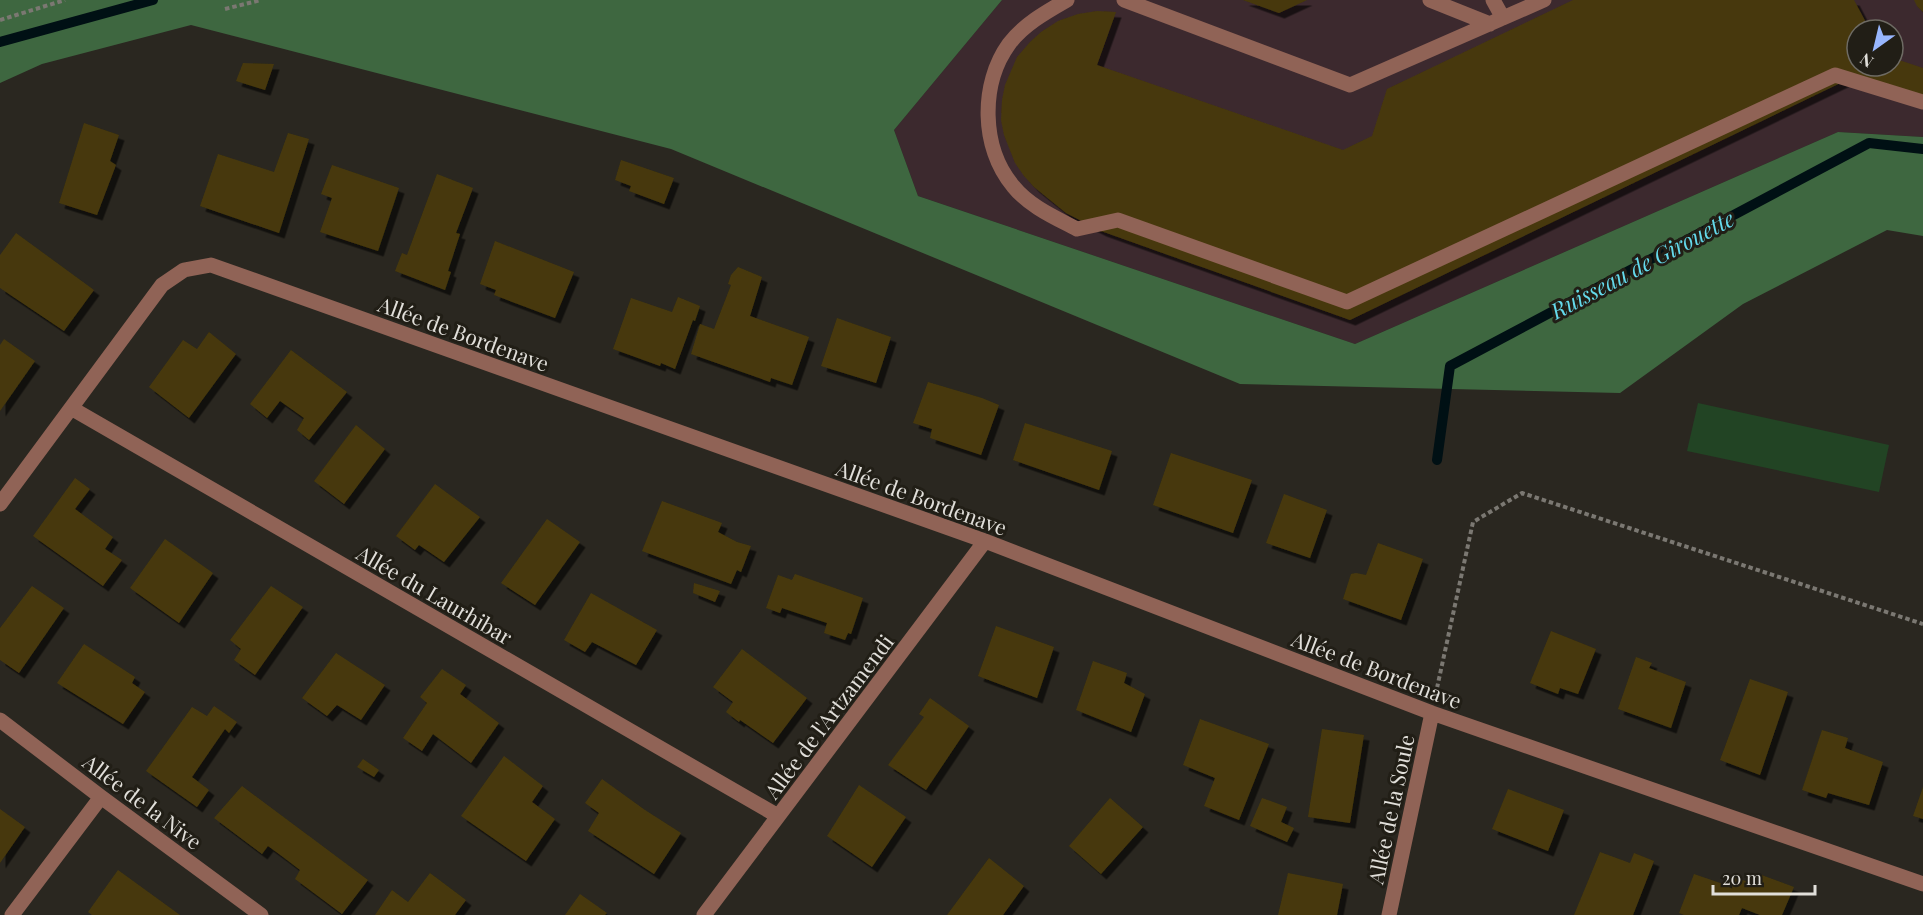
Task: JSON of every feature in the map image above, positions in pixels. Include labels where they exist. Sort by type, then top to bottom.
[{"type":"street","points":[[1067,0],[1027,26],[1009,45],[997,66],[989,90],[990,140],[1012,186],[1034,206],[1077,230],[1118,220],[1347,302],[1836,75],[1923,102]]},
{"type":"street","points":[[1124,0],[1350,85],[1544,0]]},
{"type":"street","points":[[1430,0],[1496,21]]},
{"type":"street","points":[[1493,0],[1496,21]]},
{"type":"street","name":"Allée de Bordenave","points":[[0,504],[162,285],[184,270],[211,265],[985,542],[1432,713],[1923,884]]},
{"type":"street","name":"Allée du Laurhibar","points":[[71,408],[778,816]]},
{"type":"street","name":"Allée de l'Artzamendi","points":[[704,915],[985,542]]},
{"type":"street","name":"Allée de la Soule","points":[[1389,915],[1432,713]]},
{"type":"street","name":"Allée de la Nive","points":[[0,720],[261,915]]},
{"type":"street","points":[[12,915],[101,797]]},
{"type":"path","points":[[0,20],[65,0]]},
{"type":"path","points":[[225,9],[261,0]]},
{"type":"path","points":[[1432,713],[1473,522],[1522,493],[1923,624]]},
{"type":"shaded area","points":[[1002,0],[1923,0],[1923,137],[1838,132],[1355,344],[918,196],[894,130]]},
{"type":"green space","points":[[0,0],[1002,0],[894,130],[918,196],[1355,344],[1838,132],[1923,137],[1923,236],[1887,230],[1743,304],[1620,393],[1240,384],[671,149],[191,25],[42,64],[0,83]]},
{"type":"green space","points":[[1698,403],[1889,445],[1879,492],[1687,451]]},
{"type":"building","points":[[1243,0],[1307,0],[1279,13]]},
{"type":"building","points":[[1573,0],[1854,0],[1864,18],[1845,18],[1845,78],[1851,78],[1350,320],[1101,231],[1066,213],[1024,176],[1015,163],[1001,120],[1005,85],[1017,57],[1030,42],[1058,21],[1078,14],[1097,11],[1116,12],[1097,65],[1343,150],[1372,136],[1387,89]]},
{"type":"building","points":[[1914,0],[1923,0],[1923,12],[1917,6]]},
{"type":"building","points":[[1905,62],[1923,68],[1923,95],[1867,78],[1905,78]]},
{"type":"building","points":[[243,63],[274,64],[265,90],[236,81]]},
{"type":"building","points":[[84,123],[119,135],[110,161],[116,165],[97,215],[59,203]]},
{"type":"building","points":[[288,133],[309,139],[279,233],[200,206],[218,154],[274,172]]},
{"type":"building","points":[[621,160],[674,178],[664,204],[629,191],[631,186],[615,180]]},
{"type":"building","points":[[332,165],[399,188],[378,251],[320,232],[332,198],[321,194]]},
{"type":"building","points":[[437,174],[473,188],[456,233],[460,234],[448,271],[451,272],[445,290],[395,271],[402,253],[407,255]]},
{"type":"building","points":[[16,233],[94,290],[64,331],[0,288],[0,255]]},
{"type":"building","points":[[495,241],[574,272],[555,318],[494,295],[496,290],[480,284]]},
{"type":"building","points":[[738,267],[762,277],[750,316],[809,337],[792,385],[771,378],[770,382],[691,354],[700,324],[714,329],[731,285],[728,284],[731,275]]},
{"type":"building","points":[[678,297],[700,306],[675,369],[613,349],[631,298],[672,312]]},
{"type":"building","points":[[837,318],[891,337],[876,383],[821,366]]},
{"type":"building","points":[[209,332],[236,354],[189,418],[149,387],[183,340],[197,349]]},
{"type":"building","points":[[4,339],[35,361],[0,411],[0,345]]},
{"type":"building","points":[[291,350],[347,392],[309,440],[297,430],[304,418],[280,401],[267,418],[250,404]]},
{"type":"building","points":[[928,382],[999,405],[981,455],[930,438],[932,429],[913,423]]},
{"type":"building","points":[[1025,423],[1112,451],[1099,490],[1013,460]]},
{"type":"building","points":[[356,425],[385,449],[344,504],[314,481]]},
{"type":"building","points":[[1171,453],[1252,480],[1233,533],[1153,505]]},
{"type":"building","points":[[75,478],[90,489],[75,509],[113,537],[105,549],[122,560],[103,586],[33,536]]},
{"type":"building","points":[[435,484],[480,517],[444,562],[419,545],[415,550],[396,536]]},
{"type":"building","points":[[1284,494],[1327,510],[1310,558],[1266,543]]},
{"type":"building","points":[[662,501],[722,523],[718,532],[751,546],[741,572],[737,570],[731,584],[642,551]]},
{"type":"building","points":[[547,519],[580,542],[535,605],[501,583]]},
{"type":"building","points":[[165,539],[213,573],[179,623],[130,588]]},
{"type":"building","points":[[1378,543],[1423,559],[1401,620],[1343,599],[1351,574],[1366,575]]},
{"type":"building","points":[[795,574],[863,598],[851,634],[848,633],[845,640],[824,633],[827,623],[782,608],[780,613],[766,608],[778,575],[792,580]]},
{"type":"building","points":[[694,583],[720,591],[715,602],[693,593]]},
{"type":"building","points":[[32,586],[64,608],[19,673],[0,660],[0,628]]},
{"type":"building","points":[[271,586],[303,607],[255,675],[234,660],[241,649],[230,640]]},
{"type":"building","points":[[591,593],[657,630],[636,665],[592,642],[585,652],[564,640]]},
{"type":"building","points":[[996,626],[1054,647],[1037,698],[978,676]]},
{"type":"building","points":[[1551,631],[1596,649],[1578,694],[1560,688],[1558,694],[1530,683]]},
{"type":"building","points":[[84,644],[135,677],[132,683],[145,692],[123,724],[57,683]]},
{"type":"building","points":[[742,649],[807,698],[773,743],[726,712],[733,702],[713,687]]},
{"type":"building","points":[[336,653],[385,685],[361,720],[337,705],[327,716],[302,698]]},
{"type":"building","points":[[1636,657],[1652,663],[1649,668],[1686,682],[1671,728],[1618,709]]},
{"type":"building","points":[[1093,661],[1127,673],[1124,683],[1145,694],[1131,732],[1076,710]]},
{"type":"building","points":[[442,669],[466,685],[460,694],[499,723],[471,763],[433,734],[422,751],[403,738],[427,703],[420,697]]},
{"type":"building","points":[[1750,679],[1788,692],[1760,775],[1720,760]]},
{"type":"building","points":[[930,698],[969,726],[926,790],[888,765],[924,717],[919,714]]},
{"type":"building","points":[[214,706],[237,722],[229,733],[225,729],[192,777],[209,790],[197,807],[146,771],[192,707],[207,716]]},
{"type":"building","points":[[1200,719],[1269,744],[1239,820],[1204,806],[1215,778],[1183,765]]},
{"type":"building","points":[[1322,729],[1364,735],[1350,823],[1308,817]]},
{"type":"building","points":[[1822,730],[1848,738],[1845,748],[1883,762],[1869,805],[1828,793],[1826,798],[1802,790]]},
{"type":"building","points":[[504,756],[543,786],[532,802],[555,819],[526,861],[461,816]]},
{"type":"building","points":[[363,759],[379,770],[374,777],[357,767]]},
{"type":"building","points":[[602,779],[681,833],[654,874],[588,831],[599,813],[585,803]]},
{"type":"building","points":[[859,785],[906,817],[872,867],[827,836]]},
{"type":"building","points":[[242,786],[368,880],[342,914],[295,879],[300,870],[283,857],[268,846],[262,854],[214,818]]},
{"type":"building","points":[[1923,787],[1923,819],[1913,816]]},
{"type":"building","points":[[1508,789],[1564,810],[1548,851],[1492,829]]},
{"type":"building","points":[[1110,798],[1143,827],[1101,874],[1069,846]]},
{"type":"building","points":[[1262,798],[1287,807],[1281,822],[1294,828],[1287,842],[1250,826]]},
{"type":"building","points":[[0,809],[25,827],[0,863]]},
{"type":"building","points":[[1600,852],[1630,863],[1634,853],[1654,861],[1633,915],[1574,915]]},
{"type":"building","points":[[989,858],[1024,886],[1003,915],[947,915]]},
{"type":"building","points":[[118,870],[180,915],[92,915],[88,912]]},
{"type":"building","points":[[430,873],[466,900],[455,915],[375,915],[392,890],[408,902]]},
{"type":"building","points":[[1288,873],[1343,884],[1337,915],[1278,915]]},
{"type":"building","points":[[1756,873],[1794,887],[1782,915],[1760,915],[1742,908],[1739,915],[1684,915],[1679,913],[1694,874],[1726,885],[1730,876],[1752,883]]},
{"type":"building","points":[[580,894],[607,913],[605,915],[565,915]]},
{"type":"waterway","points":[[0,42],[153,0]]},
{"type":"waterway","name":"Ruisseau de Girouette","points":[[1437,460],[1450,366],[1869,143],[1923,149]]}]
